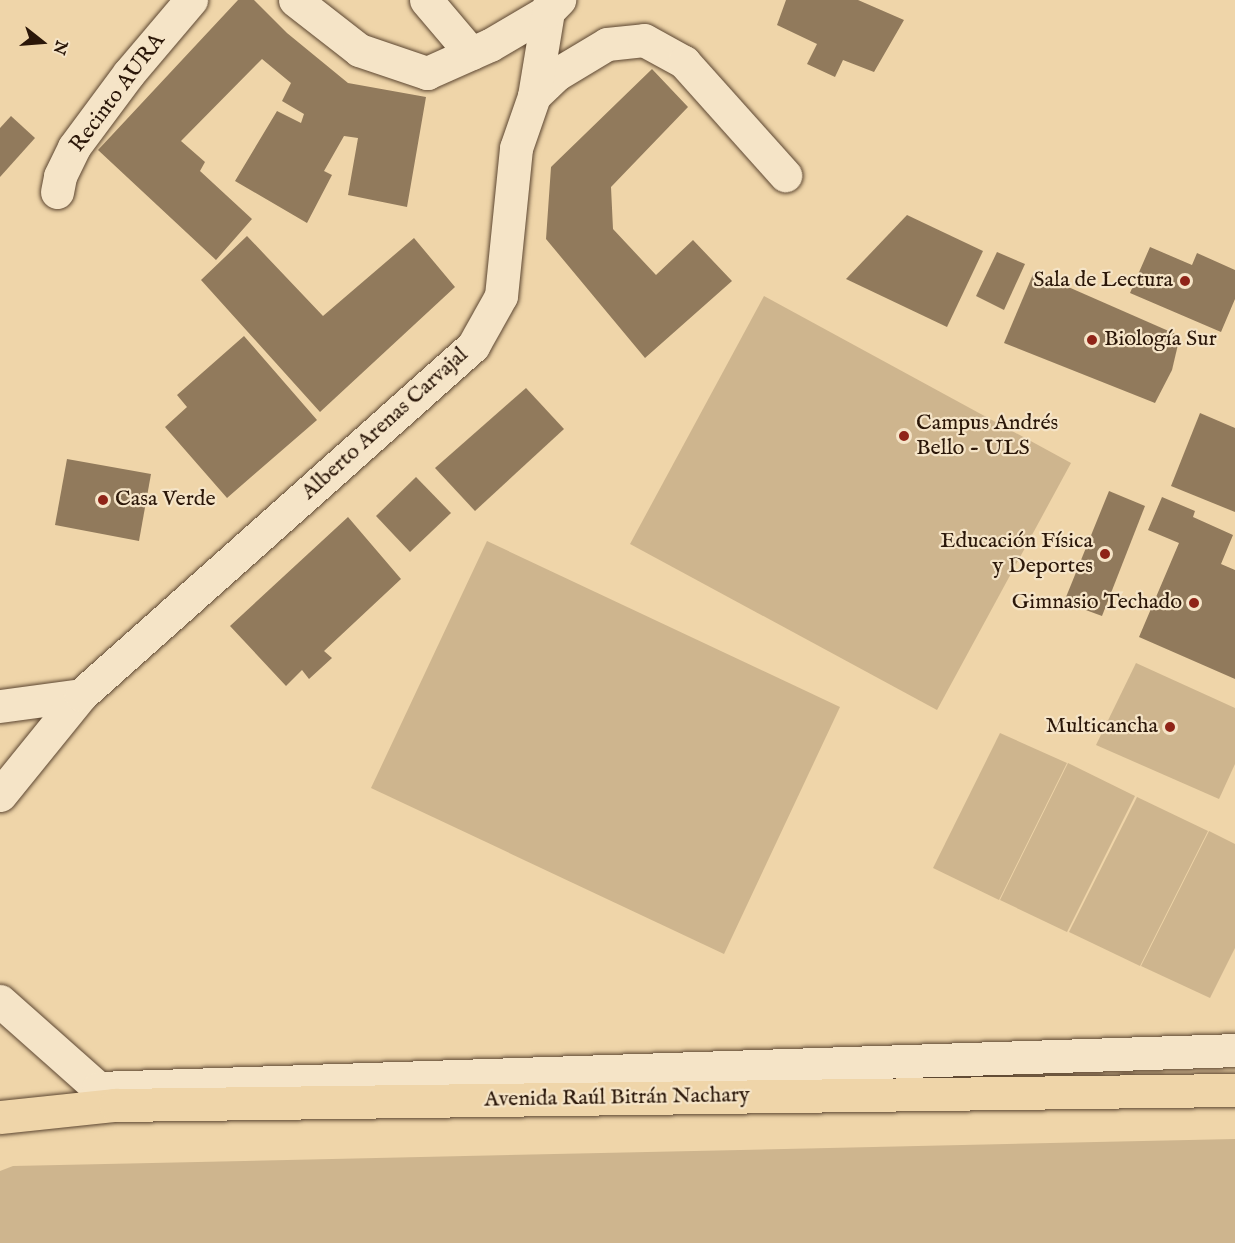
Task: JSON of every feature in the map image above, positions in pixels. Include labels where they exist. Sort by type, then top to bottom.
[{"type":"main road","name":"Avenida Raúl Bitrán Nachary","points":[[0,1117],[115,1105],[1235,1090]]},
{"type":"lane","name":"Recinto AURA","points":[[57,192],[60,176],[74,147],[129,73],[191,0]]},
{"type":"lane","points":[[295,0],[359,50],[427,73],[471,53],[552,4]]},
{"type":"lane","points":[[426,0],[471,53]]},
{"type":"lane","name":"Alberto Arenas Carvajal","points":[[0,795],[81,695],[473,346],[501,296],[516,148],[534,96],[552,4]]},
{"type":"lane","points":[[534,96],[558,74],[607,44],[644,40],[684,62],[785,175]]},
{"type":"lane","points":[[0,706],[81,695]]},
{"type":"lane","points":[[0,1001],[98,1088],[1235,1050]]},
{"type":"shaded area","points":[[764,296],[1071,463],[937,710],[630,544]]},
{"type":"shaded area","points":[[487,541],[840,707],[724,954],[371,788]]},
{"type":"shaded area","name":"Multicancha","points":[[1136,663],[1235,708],[1235,764],[1219,799],[1096,745]]},
{"type":"shaded area","points":[[1000,733],[1067,763],[999,900],[933,868]]},
{"type":"shaded area","points":[[1068,763],[1135,796],[1067,932],[1000,900]]},
{"type":"shaded area","points":[[1137,797],[1208,831],[1140,966],[1069,932]]},
{"type":"shaded area","points":[[1209,831],[1235,844],[1235,948],[1210,998],[1141,966]]},
{"type":"shaded area","points":[[1235,1139],[1235,1243],[0,1243],[0,1171],[13,1166]]},
{"type":"building","points":[[238,0],[254,0],[287,33],[348,83],[426,97],[407,207],[348,195],[358,138],[344,136],[324,171],[332,175],[307,223],[235,181],[277,111],[301,123],[304,114],[282,101],[291,83],[262,59],[181,141],[205,162],[200,171],[252,219],[216,260],[98,150]]},
{"type":"building","points":[[786,0],[858,0],[904,20],[874,72],[843,60],[835,77],[807,64],[817,44],[777,25]]},
{"type":"building","points":[[652,69],[688,107],[611,187],[613,229],[656,275],[693,240],[732,281],[645,358],[546,239],[551,167]]},
{"type":"building","points":[[11,116],[35,138],[0,177],[0,128]]},
{"type":"building","points":[[907,215],[983,251],[947,327],[846,279]]},
{"type":"building","points":[[247,236],[323,316],[414,238],[455,287],[320,412],[201,280]]},
{"type":"building","name":"Sala de Lectura","points":[[1150,247],[1192,265],[1197,253],[1235,270],[1235,299],[1221,332],[1130,293]]},
{"type":"building","points":[[997,252],[1025,264],[1004,310],[976,296]]},
{"type":"building","name":"Biología Sur","points":[[1034,272],[1180,336],[1172,370],[1155,403],[1004,343]]},
{"type":"building","points":[[244,336],[317,420],[227,498],[165,427],[187,407],[177,395]]},
{"type":"building","points":[[526,388],[564,429],[475,511],[435,468]]},
{"type":"building","points":[[1200,413],[1235,428],[1235,512],[1171,486]]},
{"type":"building","name":"Casa Verde","points":[[67,459],[151,474],[139,541],[55,525]]},
{"type":"building","points":[[416,477],[451,513],[410,552],[376,516]]},
{"type":"building","name":"Educación Física y Deportes","points":[[1109,491],[1145,506],[1102,616],[1064,602]]},
{"type":"building","name":"Gimnasio Techado","points":[[1162,497],[1195,511],[1193,517],[1233,535],[1221,564],[1235,570],[1235,679],[1139,637],[1179,543],[1148,530]]},
{"type":"building","points":[[348,517],[401,579],[324,651],[332,658],[309,679],[302,670],[286,686],[230,626]]},
{"type":"place","name":"Sala de Lectura","points":[[1185,281]]},
{"type":"place","name":"Biología Sur","points":[[1092,340]]},
{"type":"place","name":"Campus Andrés Bello - ULS","points":[[904,436]]},
{"type":"place","name":"Casa Verde","points":[[103,500]]},
{"type":"place","name":"Educación Física y Deportes","points":[[1105,554]]},
{"type":"place","name":"Gimnasio Techado","points":[[1194,603]]},
{"type":"place","name":"Multicancha","points":[[1170,727]]}]
